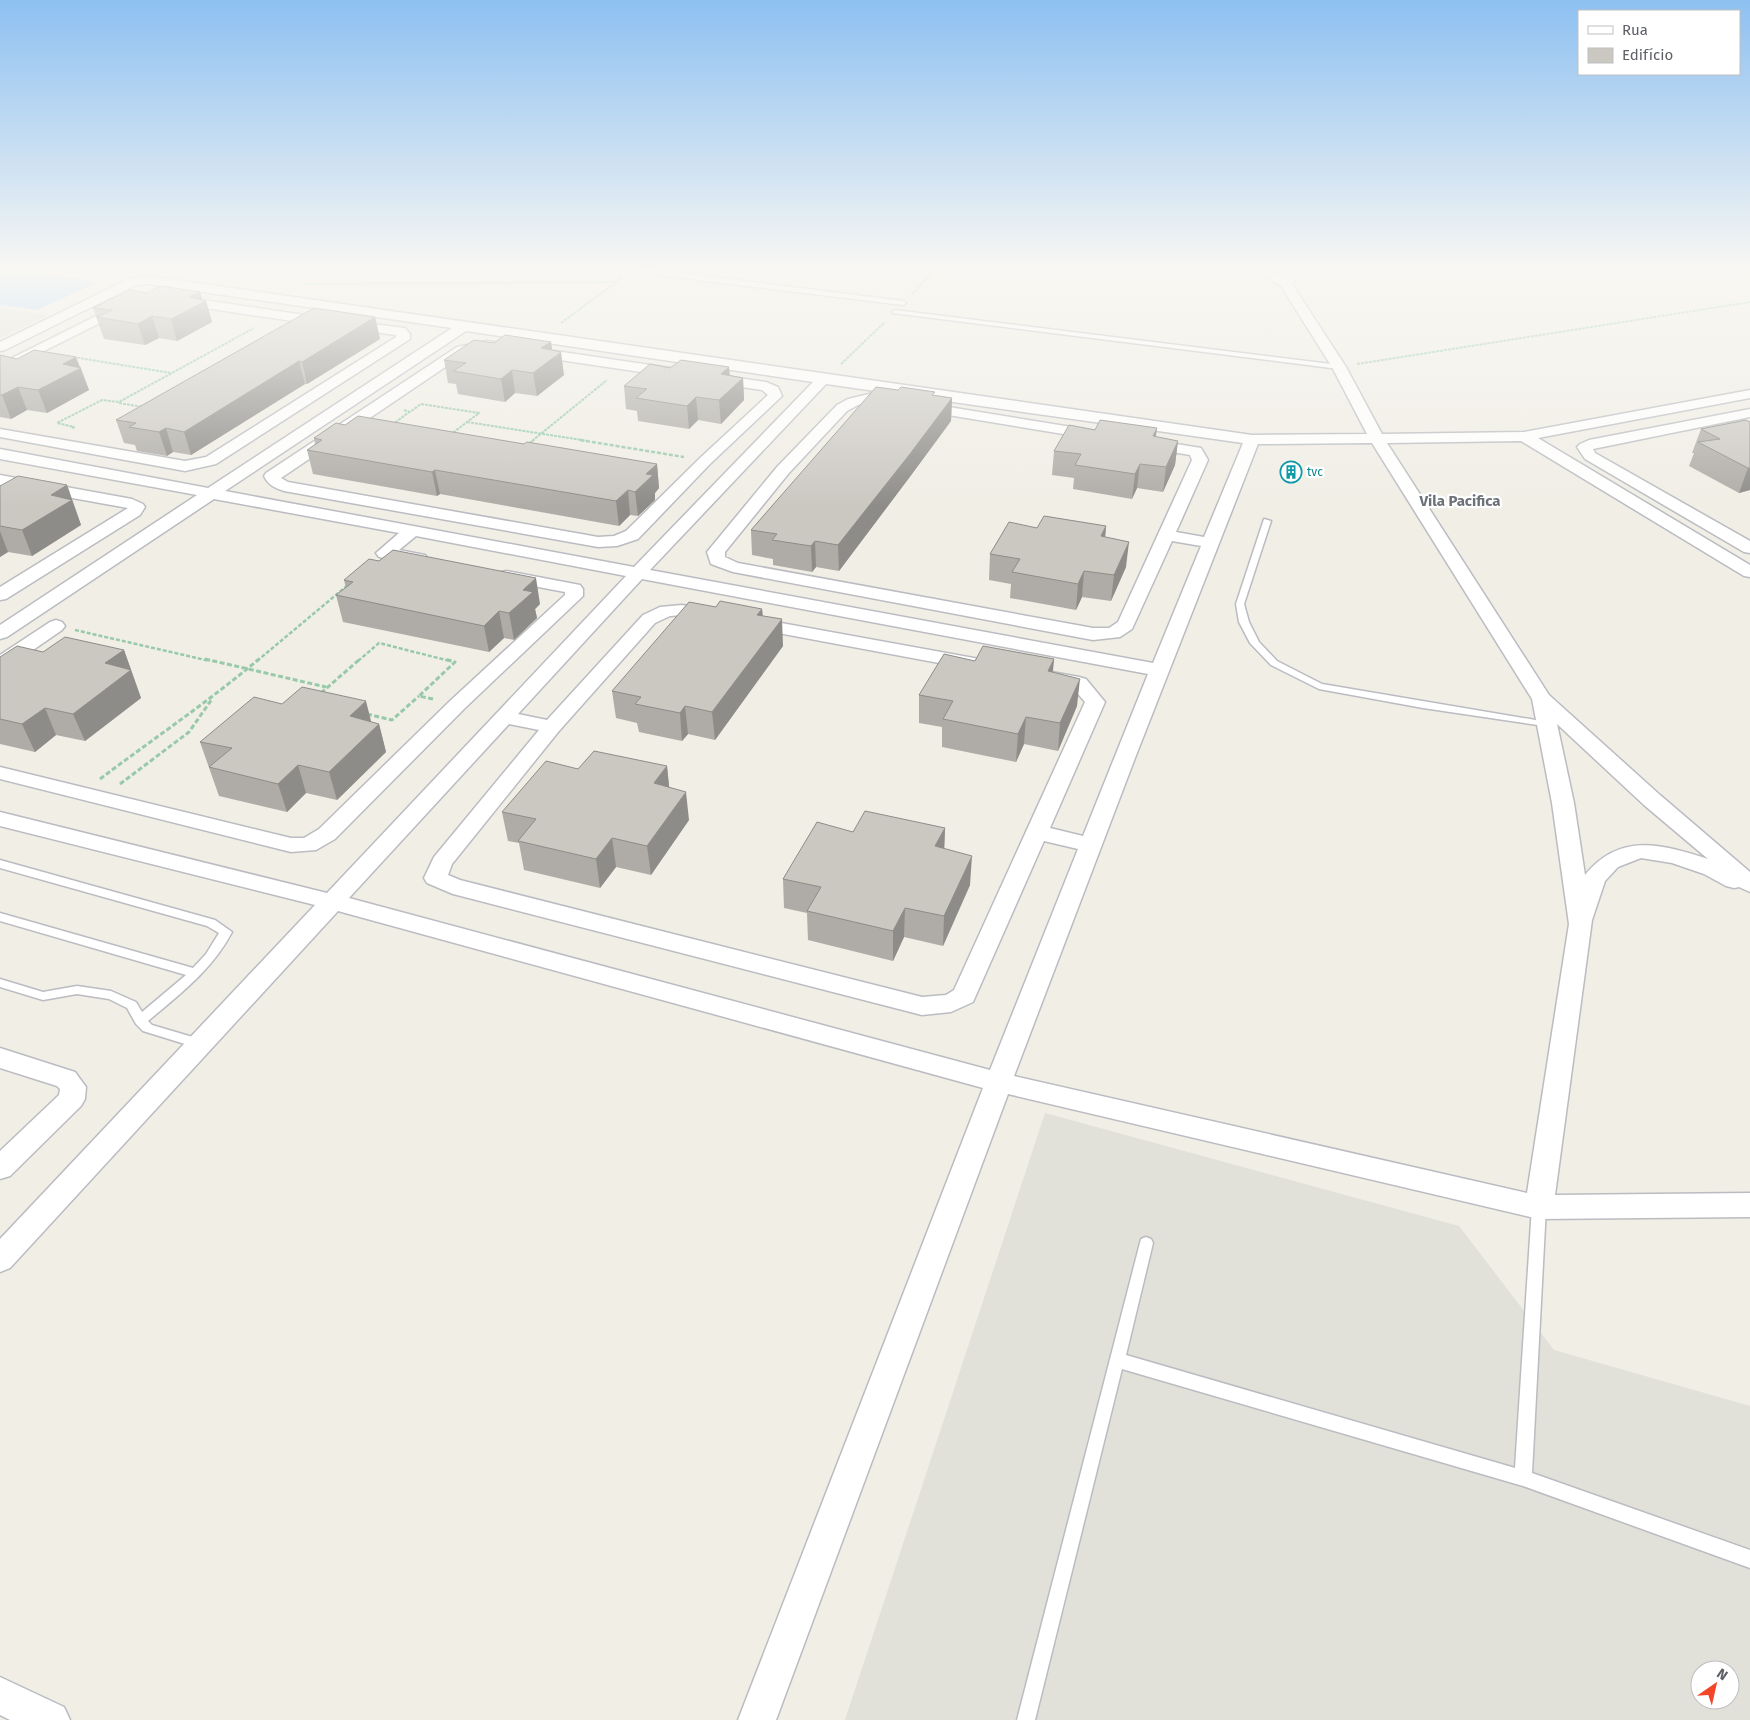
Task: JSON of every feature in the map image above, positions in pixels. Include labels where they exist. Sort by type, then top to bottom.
[{"type":"street","points":[[10,347],[37,351]]},
{"type":"street","points":[[0,368],[44,347]]},
{"type":"street","points":[[0,432],[185,466],[211,461],[389,347]]},
{"type":"street","points":[[0,633],[432,347]]},
{"type":"street","points":[[471,347],[462,350],[272,476],[274,481],[284,486],[598,542],[617,541],[632,535],[705,461],[775,396],[773,390],[766,386],[503,347]]},
{"type":"street","points":[[607,347],[1252,440],[1524,436],[1750,394]]},
{"type":"street","points":[[1326,347],[1378,438],[1542,699],[1652,800],[1750,884]]},
{"type":"street","points":[[624,365],[639,352]]},
{"type":"street","points":[[0,1259],[638,573],[755,466],[823,379]]},
{"type":"street","points":[[869,398],[1196,451],[1200,460],[1166,535],[1126,625],[1112,633],[1084,632],[734,567],[717,560],[716,552],[783,470],[842,408],[869,398]]},
{"type":"street","points":[[1750,413],[1589,445],[1585,448],[1590,456],[1750,548]]},
{"type":"street","points":[[1524,436],[1750,572]]},
{"type":"street","points":[[757,1720],[998,1082],[1159,670],[1252,440]]},
{"type":"street","points":[[0,467],[8,456],[1159,670]]},
{"type":"street","points":[[755,466],[783,470]]},
{"type":"street","points":[[0,480],[132,504],[137,507],[134,512],[0,595]]},
{"type":"street","points":[[1688,535],[1717,528]]},
{"type":"street","points":[[385,553],[412,531]]},
{"type":"street","points":[[1166,535],[1210,543]]},
{"type":"street","points":[[385,553],[433,562]]},
{"type":"street","points":[[0,773],[290,845],[308,845],[327,834],[458,704],[574,596],[574,589],[567,587],[491,573]]},
{"type":"street","points":[[666,610],[682,610],[1079,683],[1095,702],[1037,832],[964,996],[951,1003],[922,1006],[453,886],[435,878],[442,862],[552,727],[649,619],[666,610]]},
{"type":"street","points":[[0,664],[56,626]]},
{"type":"street","points":[[1542,699],[1563,803],[1581,924]]},
{"type":"street","points":[[505,717],[552,727]]},
{"type":"street","points":[[0,819],[334,902],[998,1082],[1539,1206],[1750,1205]]},
{"type":"street","points":[[1037,832],[1091,845]]},
{"type":"street","points":[[1539,1206],[1581,924],[1594,879],[1610,862],[1639,851],[1675,856],[1712,869],[1750,891]]},
{"type":"street","points":[[0,1058],[66,1079],[73,1087],[72,1099],[0,1168]]},
{"type":"street","points":[[0,1696],[51,1720]]},
{"type":"lane","points":[[1180,347],[1339,367]]},
{"type":"lane","points":[[1266,521],[1240,604],[1244,622],[1255,643],[1274,663],[1319,686],[1547,725]]},
{"type":"lane","points":[[0,864],[211,923],[226,932],[220,945],[194,973],[140,1021]]},
{"type":"lane","points":[[0,917],[194,973]]},
{"type":"lane","points":[[0,983],[43,996],[77,990],[111,995],[132,1005],[140,1021],[148,1028],[201,1044]]},
{"type":"lane","points":[[1523,1478],[1539,1206]]},
{"type":"lane","points":[[1026,1720],[1146,1244]]},
{"type":"lane","points":[[1117,1360],[1523,1478],[1750,1559]]},
{"type":"path","points":[[119,402],[220,347]]},
{"type":"path","points":[[1339,367],[1464,347]]},
{"type":"path","points":[[37,351],[172,374]]},
{"type":"path","points":[[527,446],[624,365]]},
{"type":"path","points":[[48,441],[74,427],[57,423],[102,400],[148,408]]},
{"type":"path","points":[[400,428],[390,427],[421,404],[479,413],[444,440]]},
{"type":"path","points":[[378,406],[410,412]]},
{"type":"path","points":[[467,422],[705,461]]},
{"type":"path","points":[[81,794],[178,721],[214,697],[385,553]]},
{"type":"path","points":[[56,626],[249,668],[326,687]]},
{"type":"path","points":[[320,694],[378,643],[455,662],[392,720],[366,714]]},
{"type":"path","points":[[419,696],[458,704]]},
{"type":"path","points":[[101,799],[189,732],[214,697]]},
{"type":"shaded area","points":[[1045,1113],[1459,1226],[1554,1350],[1750,1406],[1750,1720],[845,1720]]},
{"type":"building","points":[[245,347],[326,347],[302,362],[299,361],[184,432],[166,428],[159,432],[129,427],[136,423],[116,420]]},
{"type":"building","points":[[463,347],[542,347],[561,352],[533,373],[512,370],[501,379],[453,371],[466,363],[444,360]]},
{"type":"building","points":[[34,350],[76,357],[63,364],[81,368],[38,390],[18,387],[0,395],[0,355],[17,359]]},
{"type":"building","points":[[681,360],[729,367],[721,374],[743,378],[719,400],[696,397],[687,406],[636,398],[647,389],[624,386],[650,364],[670,368]]},
{"type":"building","points":[[876,387],[898,390],[901,387],[935,392],[932,395],[952,398],[838,545],[815,541],[811,546],[772,540],[777,534],[751,530]]},
{"type":"building","points":[[358,416],[657,464],[646,474],[653,475],[635,492],[628,490],[616,501],[307,450],[322,440],[314,438],[336,423],[345,425]]},
{"type":"building","points":[[1100,420],[1157,428],[1153,436],[1178,441],[1166,467],[1140,464],[1135,474],[1075,465],[1081,454],[1054,451],[1069,425],[1095,430]]},
{"type":"building","points":[[1746,420],[1750,422],[1750,468],[1698,442],[1720,439],[1701,429]]},
{"type":"building","points":[[18,476],[67,485],[51,495],[72,500],[22,530],[0,526],[0,486]]},
{"type":"building","points":[[1044,516],[1106,526],[1101,536],[1129,542],[1114,575],[1084,571],[1078,584],[1012,572],[1020,559],[990,554],[1009,522],[1037,528]]},
{"type":"building","points":[[393,550],[536,578],[523,590],[533,592],[509,613],[499,611],[484,626],[336,595],[353,582],[344,580],[369,559],[379,561]]},
{"type":"building","points":[[720,601],[762,609],[757,615],[782,619],[712,712],[685,706],[680,713],[635,704],[641,697],[612,691],[689,602],[716,607]]},
{"type":"building","points":[[65,637],[124,650],[105,663],[131,670],[73,714],[45,708],[22,724],[0,719],[0,657],[17,646],[43,652]]},
{"type":"building","points":[[983,646],[1054,659],[1048,671],[1080,679],[1060,723],[1026,717],[1018,734],[943,719],[953,701],[919,695],[944,654],[975,661]]},
{"type":"building","points":[[302,687],[366,701],[350,716],[379,724],[329,772],[298,765],[278,784],[209,767],[232,748],[200,742],[254,697],[282,704]]},
{"type":"building","points":[[594,751],[667,766],[654,783],[686,792],[647,846],[612,838],[596,859],[518,841],[536,819],[502,812],[546,761],[578,769]]},
{"type":"building","points":[[865,811],[945,828],[935,846],[972,856],[944,916],[905,908],[893,931],[807,911],[821,887],[783,879],[817,822],[853,832]]},
{"type":"place","name":"tvc","points":[[1291,472]]},
{"type":"district","name":"Vila Pacifica","points":[[1460,501]]}]
